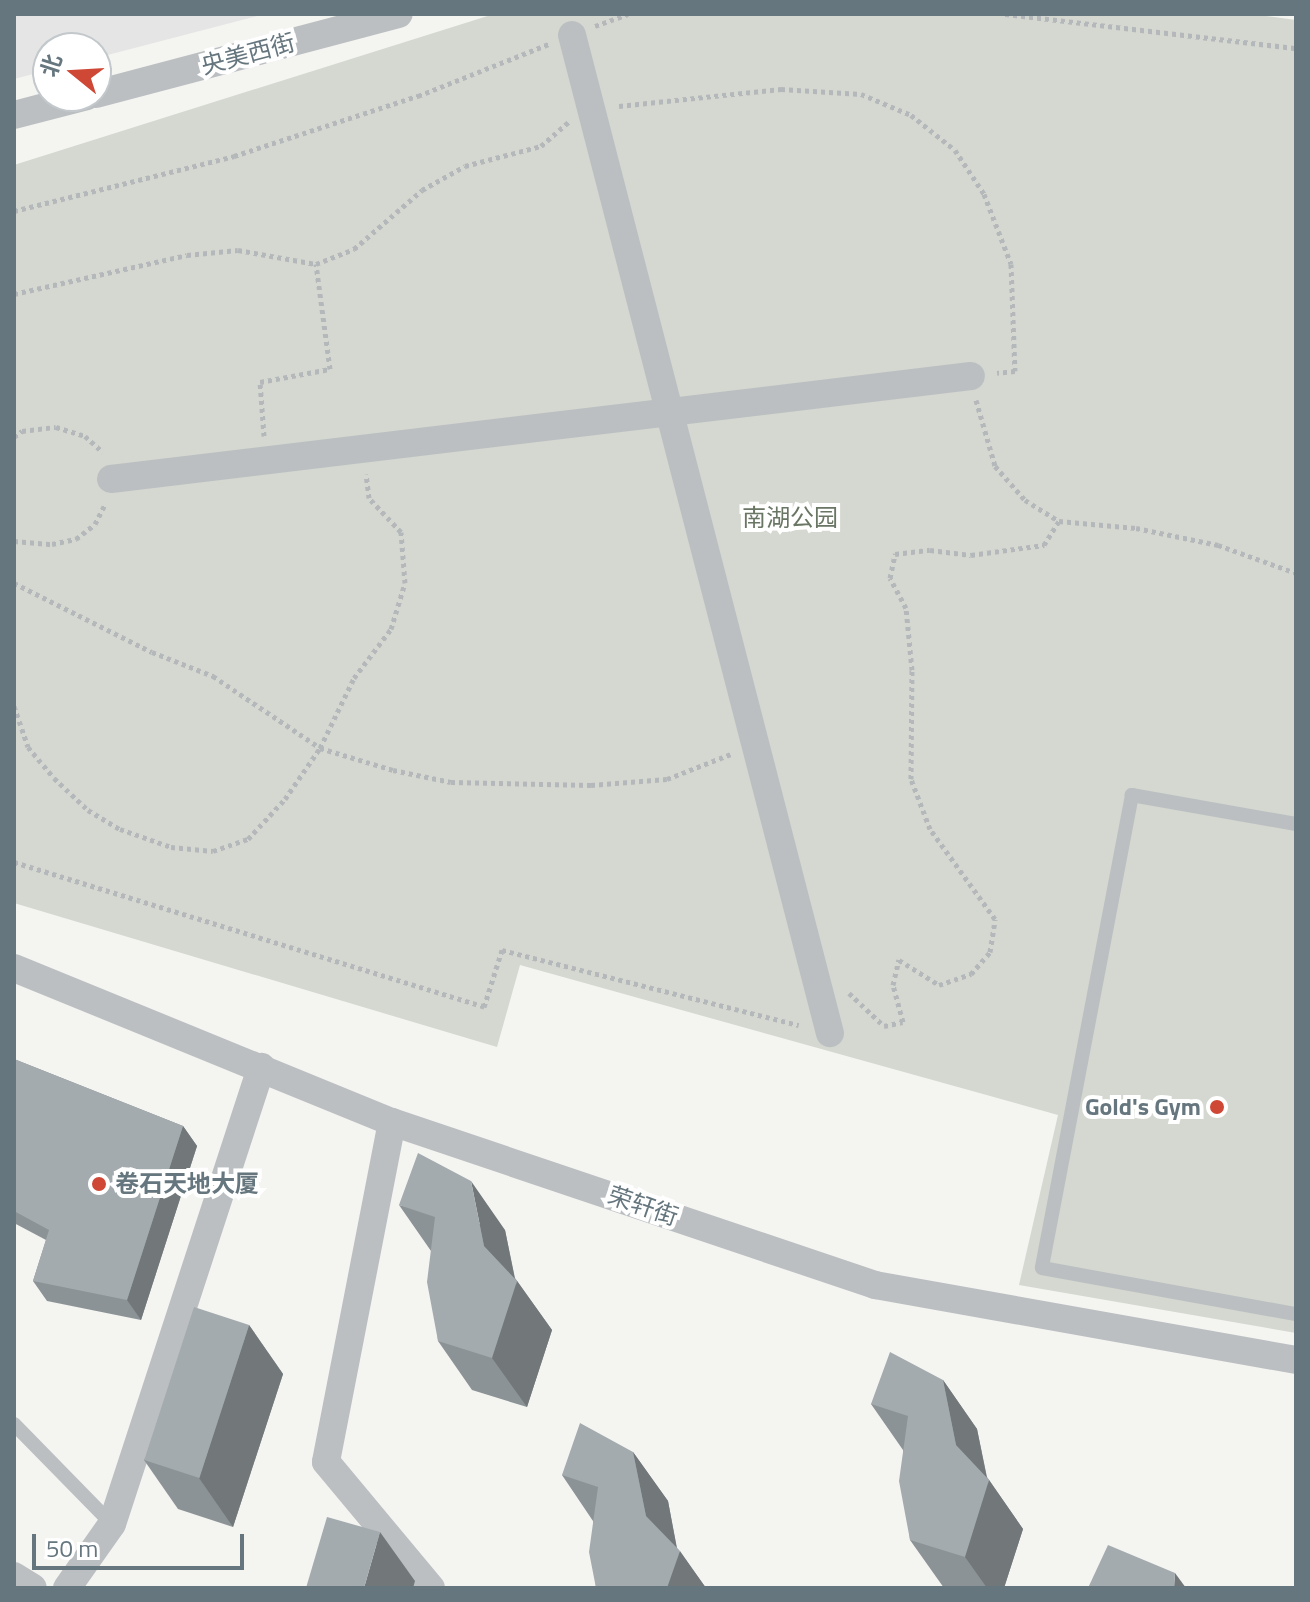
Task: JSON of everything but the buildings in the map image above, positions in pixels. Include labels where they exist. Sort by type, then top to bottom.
[{"type":"street","name":"央美西街","points":[[112,90],[399,14]]},
{"type":"street","points":[[572,35],[830,1033]]},
{"type":"street","points":[[111,479],[971,376]]},
{"type":"street","name":"荣轩街","points":[[14,968],[392,1122],[875,1285],[1296,1360]]},
{"type":"street","points":[[67,1588],[112,1524],[261,1067]]},
{"type":"street","points":[[392,1122],[326,1462],[431,1588]]},
{"type":"street","points":[[14,1576],[33,1588]]},
{"type":"lane","points":[[1296,824],[1132,795],[1042,1268],[1296,1314]]},
{"type":"lane","points":[[14,1424],[112,1524]]},
{"type":"path","points":[[14,211],[234,156],[418,96],[628,14]]},
{"type":"path","points":[[1005,14],[1296,48]]},
{"type":"path","points":[[14,294],[187,255],[238,250],[316,264],[354,249],[422,190],[454,172],[541,146],[591,109],[781,89],[861,94],[911,115],[955,150],[984,194],[1011,264],[1015,371],[971,376],[995,466],[1025,500],[1059,521],[1136,528],[1218,545],[1296,573]]},
{"type":"path","points":[[265,460],[260,382],[330,369],[316,264]]},
{"type":"path","points":[[14,437],[22,431],[56,427],[85,436],[103,452],[111,479],[95,524],[76,539],[52,544],[14,541]]},
{"type":"path","points":[[14,706],[28,747],[88,810],[120,829],[171,847],[213,851],[248,839],[285,799],[320,748],[354,678],[391,629],[405,583],[401,532],[369,498],[363,449]]},
{"type":"path","points":[[815,977],[835,977],[884,1026],[903,1022],[893,985],[899,960],[939,985],[971,974],[990,952],[995,919],[930,829],[911,779],[912,670],[906,608],[890,578],[895,554],[930,550],[971,555],[1044,545],[1059,521]]},
{"type":"path","points":[[14,583],[152,652],[213,676],[320,748],[451,782],[591,785],[667,779],[722,762],[753,736]]},
{"type":"path","points":[[14,862],[484,1007],[502,950],[830,1033]]},
{"type":"shaded area","points":[[14,14],[265,14],[112,54],[112,32],[32,32],[32,74],[14,79]]},
{"type":"green space","name":"南湖公园","points":[[494,14],[1250,14],[1296,20],[1296,1333],[1019,1285],[1058,1115],[520,965],[497,1047],[14,903],[14,165]]},
{"type":"place","name":"Gold's Gym","points":[[1217,1107]]},
{"type":"place","name":"卷石天地大厦","points":[[99,1184]]}]
